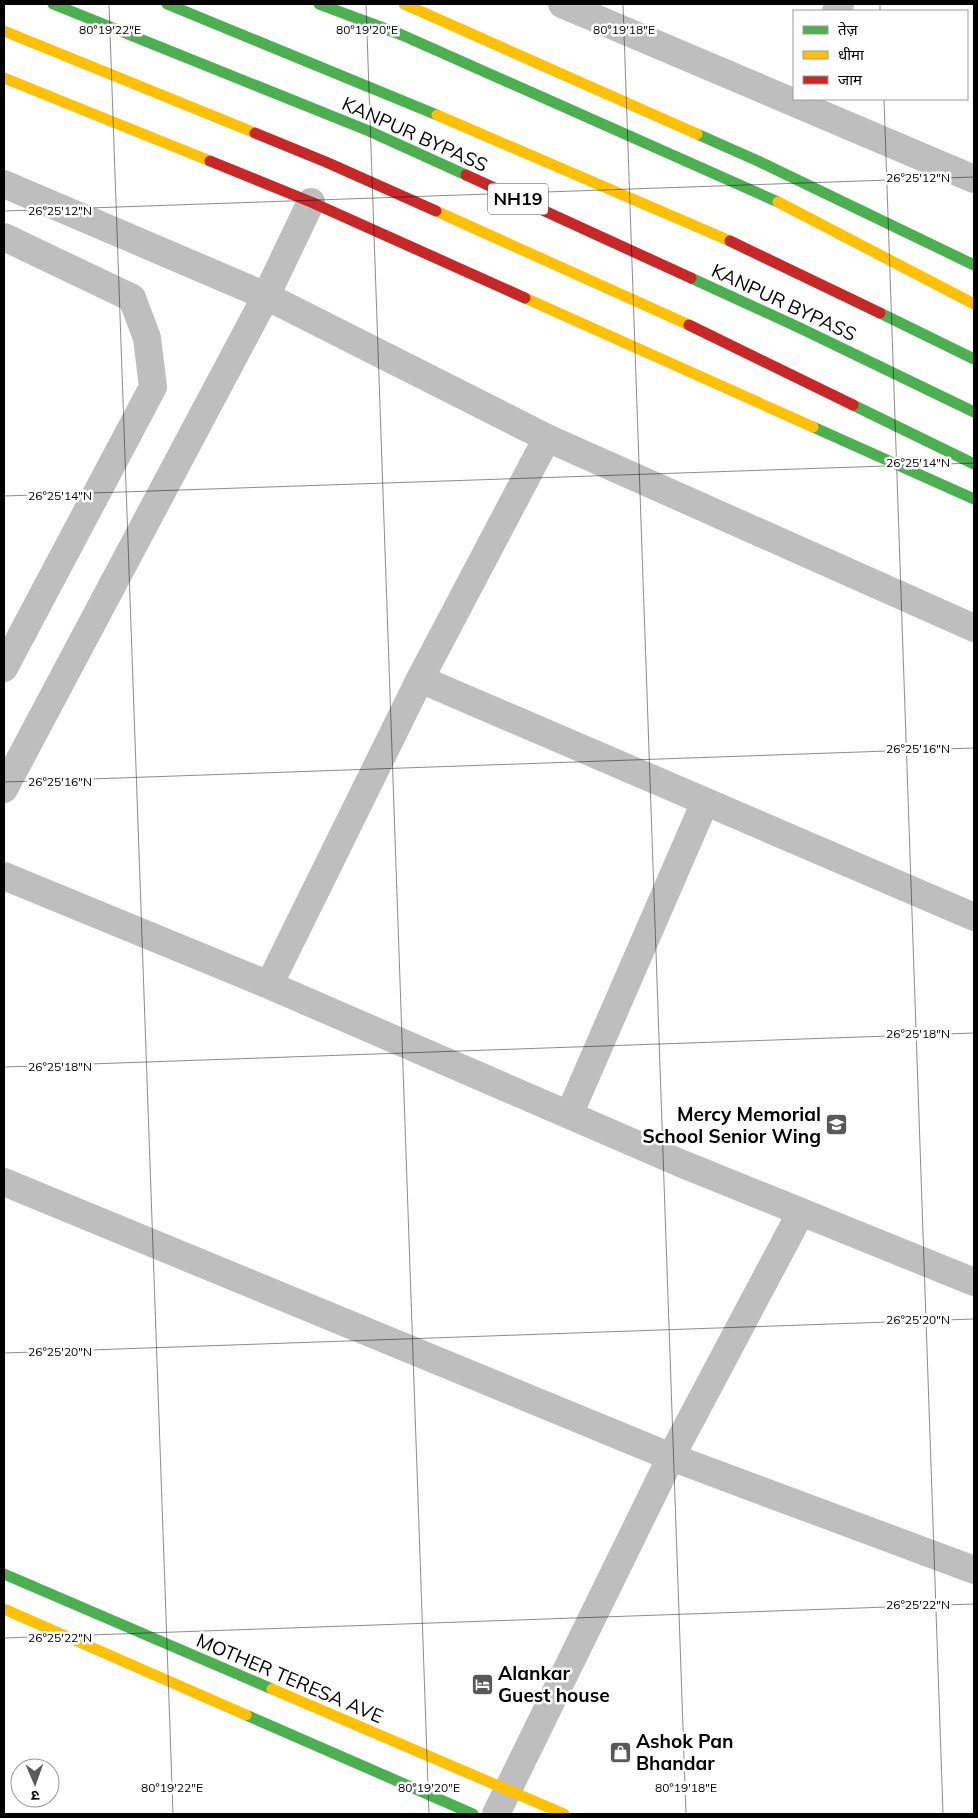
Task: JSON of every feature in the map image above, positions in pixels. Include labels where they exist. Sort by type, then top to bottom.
[{"type":"main road","name":"KANPUR BYPASS","points":[[53,4],[370,132],[800,328],[974,412]]},
{"type":"main road","name":"KANPUR BYPASS","points":[[166,4],[411,104],[748,249],[974,359]]},
{"type":"main road","points":[[319,4],[402,35],[762,194],[974,304]]},
{"type":"main road","points":[[416,5],[758,160],[974,264]]},
{"type":"main road","points":[[4,31],[326,162],[696,328],[974,464]]},
{"type":"main road","points":[[4,78],[311,202],[974,499]]},
{"type":"main road","name":"MOTHER TERESA AVE","points":[[4,1574],[501,1803],[564,1814]]},
{"type":"main road","points":[[4,1609],[473,1814]]},
{"type":"street","points":[[562,4],[792,96]]},
{"type":"street","points":[[801,100],[974,178]]},
{"type":"street","points":[[4,184],[266,296],[547,438],[974,628]]},
{"type":"street","points":[[4,789],[266,296],[311,202]]},
{"type":"street","points":[[4,237],[132,298],[147,338],[153,387],[4,668]]},
{"type":"street","points":[[269,985],[420,679],[547,438]]},
{"type":"street","points":[[420,679],[974,917]]},
{"type":"street","points":[[569,1115],[705,802]]},
{"type":"street","points":[[4,876],[269,985],[680,1163],[974,1282]]},
{"type":"street","points":[[4,1182],[671,1457],[974,1570]]},
{"type":"street","points":[[501,1803],[671,1457],[801,1212]]},
{"type":"traffic: fast","points":[[53,4],[369,131],[466,175]]},
{"type":"traffic: fast","points":[[167,4],[437,115]]},
{"type":"traffic: fast","points":[[319,4],[402,35],[778,202]]},
{"type":"traffic: fast","points":[[697,134],[758,161],[974,265]]},
{"type":"traffic: fast","points":[[691,278],[974,412]]},
{"type":"traffic: fast","points":[[880,313],[974,359]]},
{"type":"traffic: fast","points":[[853,405],[974,464]]},
{"type":"traffic: fast","points":[[813,427],[974,499]]},
{"type":"traffic: fast","points":[[4,1574],[272,1689]]},
{"type":"traffic: fast","points":[[246,1715],[473,1814]]},
{"type":"traffic: slow","points":[[404,4],[697,134]]},
{"type":"traffic: slow","points":[[4,31],[255,133]]},
{"type":"traffic: slow","points":[[4,78],[210,161]]},
{"type":"traffic: slow","points":[[437,115],[730,241]]},
{"type":"traffic: slow","points":[[778,202],[974,304]]},
{"type":"traffic: slow","points":[[436,211],[689,325]]},
{"type":"traffic: slow","points":[[525,298],[813,427]]},
{"type":"traffic: slow","points":[[4,1609],[246,1715]]},
{"type":"traffic: slow","points":[[272,1689],[564,1814]]},
{"type":"traffic: jam","points":[[255,133],[436,211]]},
{"type":"traffic: jam","points":[[210,161],[311,202],[525,298]]},
{"type":"traffic: jam","points":[[466,175],[691,278]]},
{"type":"traffic: jam","points":[[730,241],[880,313]]},
{"type":"traffic: jam","points":[[689,325],[853,405]]},
{"type":"place","name":"Mercy Memorial School Senior Wing","points":[[837,1125]]},
{"type":"place","name":"Alankar Guest house","points":[[482,1684]]},
{"type":"place","name":"Ashok Pan Bhandar","points":[[620,1752]]}]
